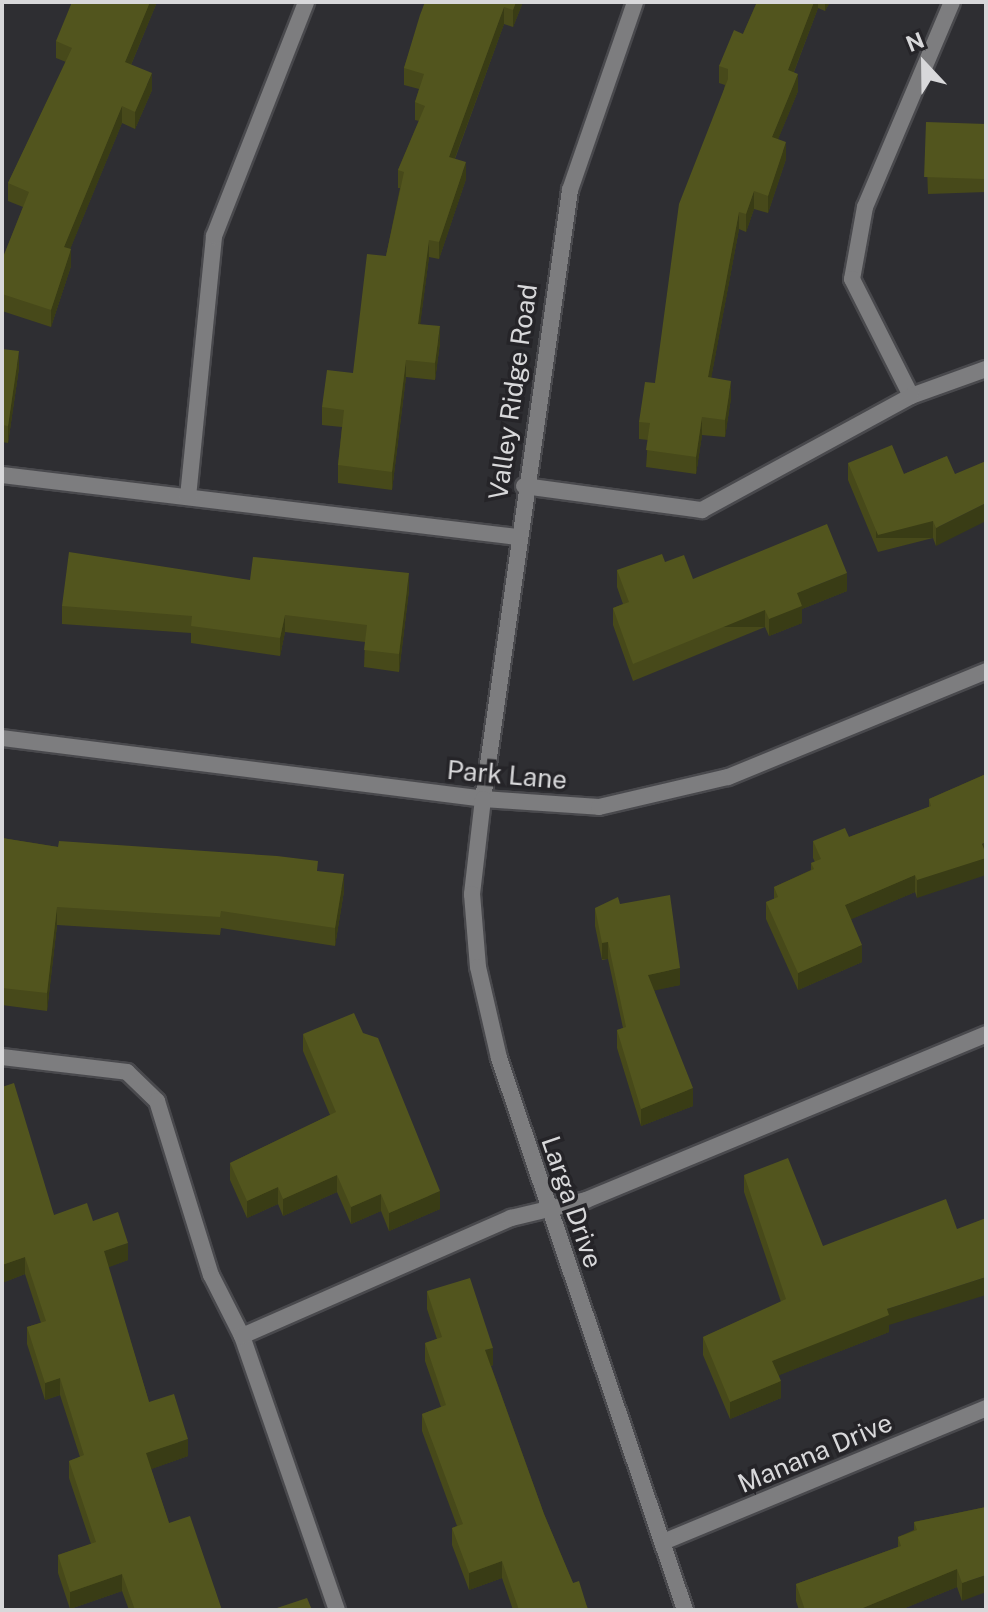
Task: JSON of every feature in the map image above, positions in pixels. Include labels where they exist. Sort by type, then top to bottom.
[{"type":"street","points":[[188,497],[214,236],[306,2]]},
{"type":"street","name":"Valley Ridge Road","points":[[483,799],[524,486],[570,190],[635,2]]},
{"type":"street","points":[[911,396],[852,279],[865,207],[952,2]]},
{"type":"street","points":[[524,486],[702,510],[911,396],[986,369]]},
{"type":"street","points":[[2,475],[517,537]]},
{"type":"street","name":"Park Lane","points":[[2,738],[483,799],[599,807],[653,799],[728,777],[986,671]]},
{"type":"street","name":"Larga Drive","points":[[483,799],[472,894],[478,967],[499,1058],[685,1610]]},
{"type":"street","points":[[242,1336],[511,1218],[549,1210],[986,1034]]},
{"type":"street","points":[[2,1057],[127,1072],[157,1101],[211,1275],[242,1336],[337,1610]]},
{"type":"street","name":"Manana Drive","points":[[663,1542],[986,1408]]},
{"type":"building","points":[[72,2],[150,2],[125,62],[152,73],[135,112],[122,106],[64,247],[71,249],[51,310],[2,294],[2,260],[29,192],[8,183],[72,48],[56,41]]},
{"type":"building","points":[[425,2],[516,2],[513,10],[504,7],[449,157],[466,162],[439,242],[429,240],[418,324],[440,326],[435,363],[406,360],[392,472],[338,465],[344,410],[322,407],[327,370],[353,373],[367,254],[386,256],[404,172],[398,170],[425,106],[415,102],[424,74],[404,68]]},
{"type":"building","points":[[757,2],[814,2],[788,70],[798,74],[772,137],[786,142],[768,196],[754,191],[746,214],[739,212],[708,377],[731,381],[725,420],[702,417],[696,457],[646,450],[650,423],[639,422],[645,382],[655,383],[679,204],[728,79],[728,69],[719,66],[734,30],[743,34]]},
{"type":"building","points":[[926,122],[986,124],[984,179],[924,177]]},
{"type":"building","points":[[2,349],[19,351],[8,426],[2,425]]},
{"type":"building","points":[[892,445],[904,474],[947,456],[955,474],[986,461],[986,503],[936,528],[933,521],[878,535],[848,463]]},
{"type":"building","points":[[827,524],[847,573],[797,593],[802,606],[769,619],[765,610],[633,664],[613,608],[629,602],[617,570],[662,554],[665,562],[684,555],[693,579]]},
{"type":"building","points":[[69,552],[250,580],[253,557],[409,573],[399,654],[364,650],[367,625],[285,615],[280,638],[191,626],[192,616],[62,606]]},
{"type":"building","points":[[986,774],[986,842],[982,844],[986,858],[917,880],[915,875],[845,905],[862,945],[798,973],[766,902],[778,897],[774,887],[814,869],[811,863],[821,859],[813,841],[845,828],[849,837],[931,806],[929,799]]},
{"type":"building","points":[[2,838],[58,847],[59,841],[318,861],[317,871],[344,874],[335,928],[221,911],[220,917],[57,907],[47,993],[2,988]]},
{"type":"building","points":[[670,895],[680,968],[648,975],[693,1088],[641,1109],[617,1030],[626,1027],[608,942],[602,943],[595,908],[618,897],[620,904]]},
{"type":"building","points":[[354,1013],[363,1033],[378,1038],[440,1191],[389,1213],[381,1194],[351,1207],[337,1175],[283,1199],[278,1187],[247,1201],[230,1163],[336,1112],[303,1034]]},
{"type":"building","points":[[14,1083],[54,1215],[87,1203],[93,1221],[118,1212],[128,1243],[104,1251],[149,1402],[174,1394],[188,1439],[146,1453],[169,1523],[190,1516],[222,1610],[135,1610],[122,1574],[70,1592],[58,1555],[96,1542],[69,1461],[84,1455],[60,1378],[45,1383],[27,1327],[46,1321],[25,1257],[2,1265],[2,1087]]},
{"type":"building","points":[[788,1158],[823,1246],[946,1199],[957,1229],[986,1218],[986,1277],[887,1309],[889,1315],[772,1361],[781,1381],[730,1402],[703,1337],[786,1299],[744,1175]]},
{"type":"building","points":[[470,1278],[493,1348],[485,1350],[544,1514],[573,1583],[579,1581],[588,1610],[519,1610],[502,1561],[469,1573],[452,1528],[463,1524],[422,1414],[446,1405],[425,1343],[442,1337],[427,1291]]},
{"type":"building","points":[[986,1507],[986,1575],[962,1583],[957,1569],[858,1610],[805,1610],[796,1584],[901,1546],[898,1537],[917,1530],[914,1522]]},
{"type":"building","points":[[307,1598],[312,1610],[271,1610]]}]
